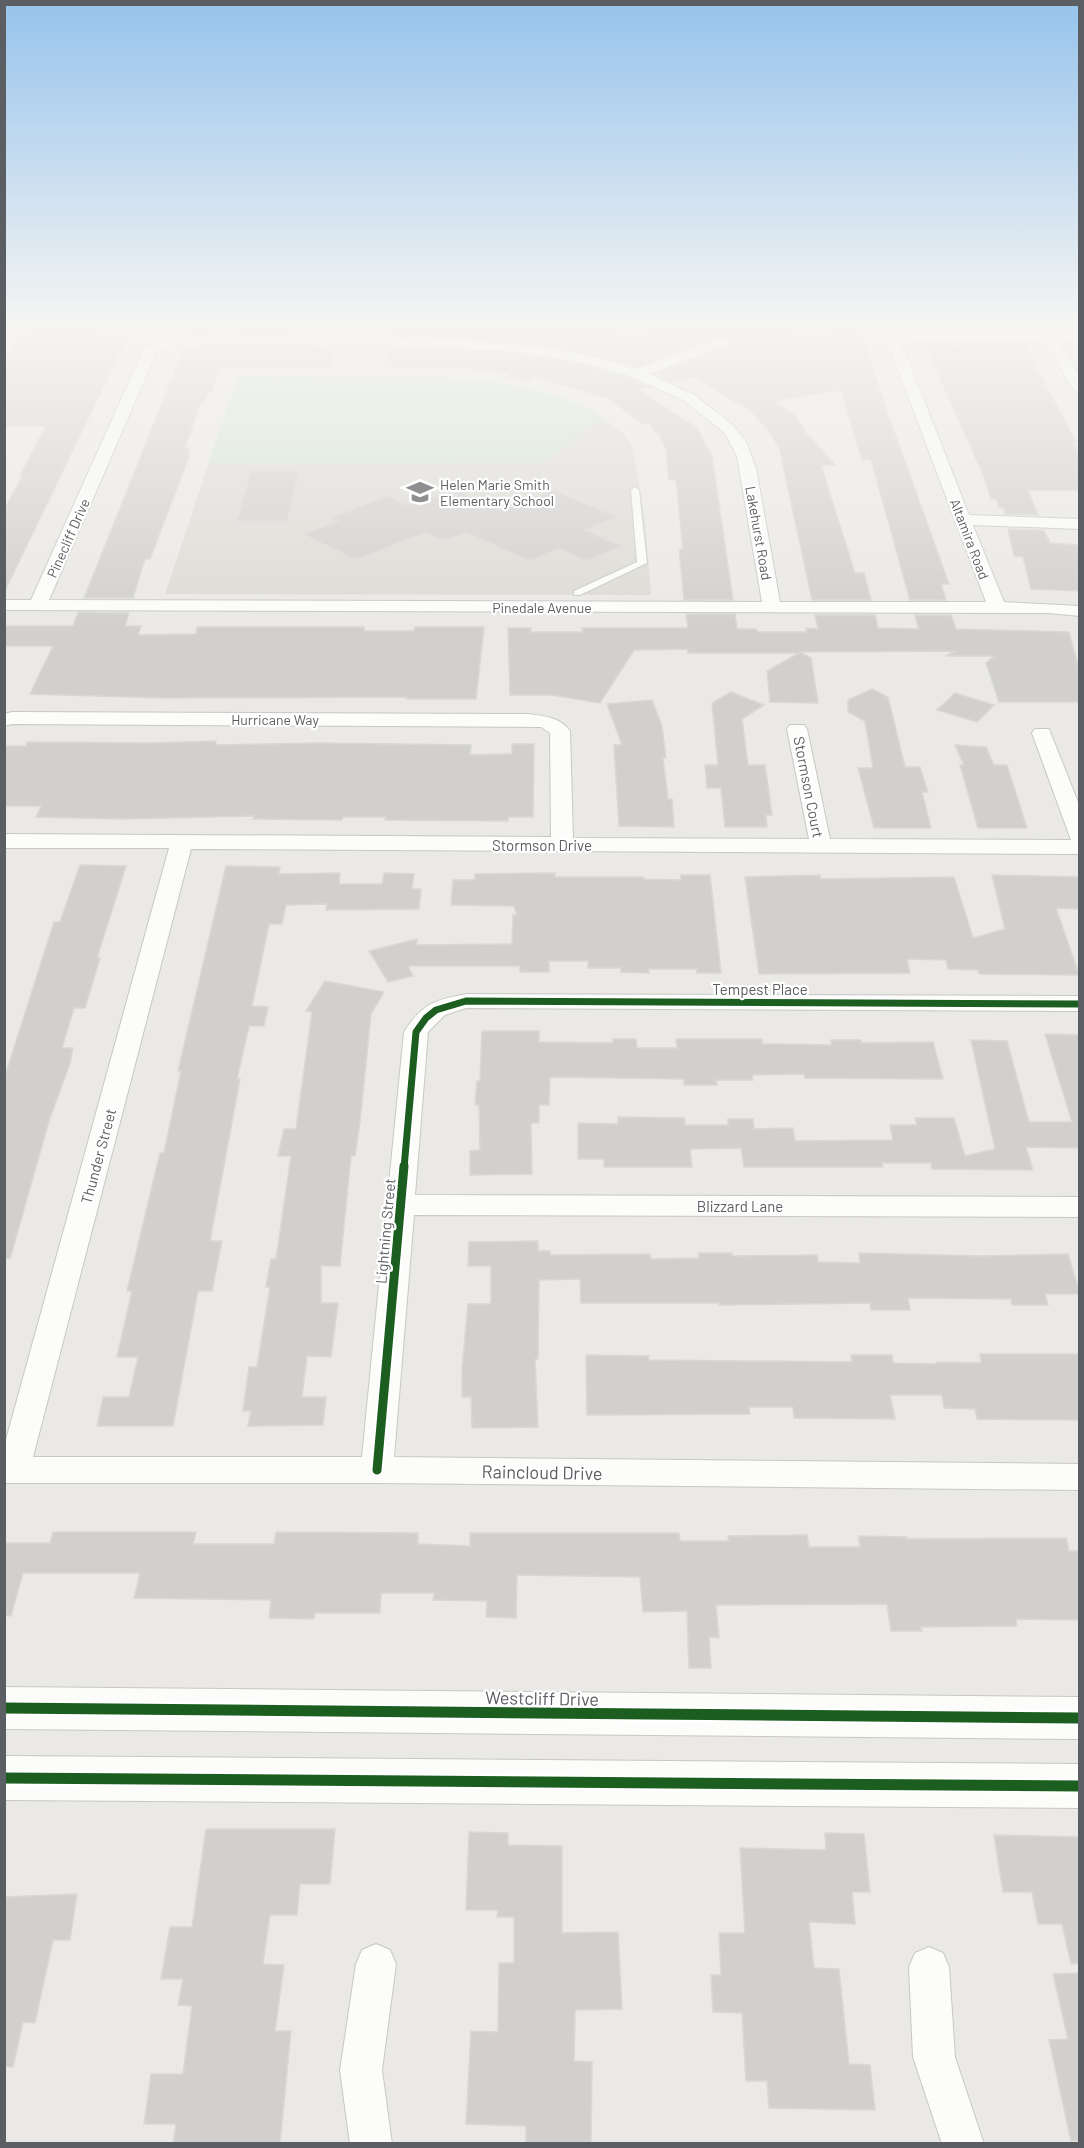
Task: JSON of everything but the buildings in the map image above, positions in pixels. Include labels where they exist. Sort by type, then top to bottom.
[{"type":"main road","name":"Westcliff Drive","points":[[4,1708],[1080,1718]]},
{"type":"main road","points":[[4,1778],[1080,1786]]},
{"type":"street","name":"Pinecliff Drive","points":[[38,604],[119,424]]},
{"type":"street","name":"Lakehurst Road","points":[[723,424],[729,429],[746,457],[772,608]]},
{"type":"street","name":"Altamira Road","points":[[926,424],[997,608]]},
{"type":"street","points":[[962,520],[1028,520],[1080,524]]},
{"type":"street","name":"Pinedale Avenue","points":[[4,605],[997,608],[1080,611]]},
{"type":"street","name":"Hurricane Way","points":[[4,720],[12,718],[528,720],[546,722],[560,731],[562,845]]},
{"type":"street","name":"Stormson Court","points":[[797,729],[821,846]]},
{"type":"street","points":[[1042,734],[1080,837]]},
{"type":"street","name":"Stormson Drive","points":[[4,841],[1080,847]]},
{"type":"street","name":"Thunder Street","points":[[9,1470],[182,842]]},
{"type":"street","name":"Tempest Place","points":[[441,1006],[466,1001],[1080,1004]]},
{"type":"street","name":"Lightning Street","points":[[377,1470],[416,1032],[425,1017],[441,1006]]},
{"type":"street","name":"Blizzard Lane","points":[[401,1204],[1080,1207]]},
{"type":"street","name":"Raincloud Drive","points":[[9,1470],[377,1470],[1080,1477]]},
{"type":"street","points":[[371,2144],[361,2070],[376,1964]]},
{"type":"street","points":[[928,1967],[934,2057],[963,2144]]},
{"type":"lane","points":[[577,593],[642,563],[635,490]]},
{"type":"shaded area","name":"Helen Marie Smith Elementary School","points":[[222,424],[612,424],[624,433],[633,449],[645,521],[651,595],[165,594]]},
{"type":"green space","points":[[222,424],[593,424],[542,463],[208,464]]},
{"type":"cycle path","points":[[377,1470],[416,1032],[431,1013],[466,1001],[1080,1004]]},
{"type":"cycle path","points":[[4,1708],[1080,1718]]},
{"type":"cycle path","points":[[4,1778],[1080,1786]]},
{"type":"place","name":"Helen Marie Smith Elementary School","points":[[420,492]]}]
